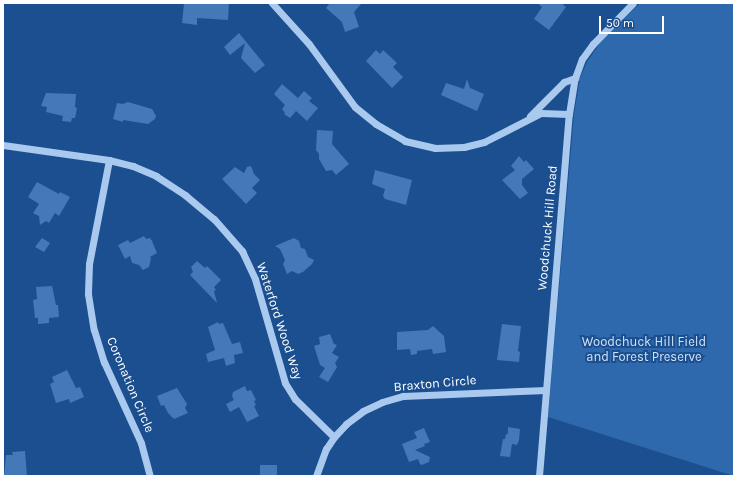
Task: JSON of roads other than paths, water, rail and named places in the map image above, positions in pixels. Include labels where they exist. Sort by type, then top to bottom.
[{"type":"street","points":[[272,3],[309,44],[355,107],[376,124],[405,141],[435,148],[464,147],[484,142],[528,118],[549,112],[569,114]]},
{"type":"street","name":"Woodchuck Hill Road","points":[[539,476],[569,114],[575,78],[582,59],[594,44],[633,3]]},
{"type":"street","points":[[528,118],[564,82],[575,78]]},
{"type":"street","name":"Waterford Wood Way","points":[[3,145],[109,160],[133,166],[156,176],[185,195],[209,215],[234,240],[242,251],[255,279],[285,384],[295,399],[334,437]]},
{"type":"street","name":"Coronation Circle","points":[[109,160],[89,264],[88,294],[94,330],[104,362],[141,443],[150,476]]},
{"type":"street","name":"Braxton Circle","points":[[316,476],[326,449],[334,437],[346,424],[363,411],[382,402],[403,396],[546,390]]},
{"type":"park label","name":"Woodchuck Hill Field and Forest Preserve","points":[[644,350]]}]
